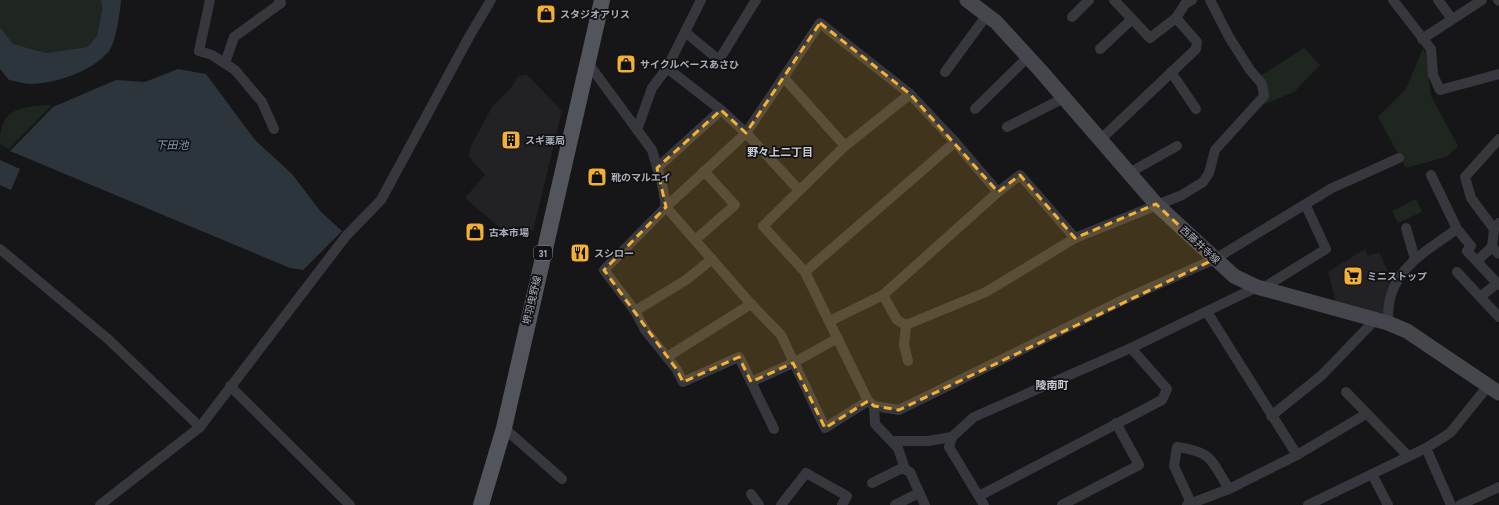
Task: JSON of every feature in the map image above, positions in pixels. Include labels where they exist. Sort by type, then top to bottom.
[{"type":"main road","name":"堺羽曳野線","points":[[481,505],[504,428],[602,0]]},
{"type":"main road","name":"西藤井寺線","points":[[979,6],[1028,57],[1156,204],[1234,276],[1260,287],[1381,321],[1407,331],[1493,389]]},
{"type":"street","points":[[210,0],[199,50],[225,63],[235,70],[262,102],[274,129]]},
{"type":"street","points":[[225,63],[234,37],[281,3],[279,0]]},
{"type":"street","points":[[100,505],[200,427],[230,386],[305,292],[346,236],[381,200],[469,37],[491,0]]},
{"type":"street","points":[[637,130],[652,88],[667,68],[701,0]]},
{"type":"street","points":[[685,32],[719,60],[756,0]]},
{"type":"street","points":[[1072,17],[1089,0]]},
{"type":"street","points":[[1114,0],[1150,38],[1176,18],[1186,1]]},
{"type":"street","points":[[906,325],[986,292],[1075,238],[1156,204],[1182,195],[1203,182],[1209,173],[1215,150],[1264,96],[1262,84],[1250,70],[1228,37],[1210,0]]},
{"type":"street","points":[[1393,0],[1431,49],[1433,75],[1440,90],[1499,74]]},
{"type":"street","points":[[1438,0],[1452,19]]},
{"type":"street","points":[[1422,39],[1482,0]]},
{"type":"street","points":[[945,72],[979,6]]},
{"type":"street","points":[[1100,140],[1196,49],[1197,42],[1176,18]]},
{"type":"street","points":[[1100,49],[1132,19]]},
{"type":"street","points":[[774,429],[739,357],[683,382],[677,370],[645,330],[635,311],[604,270],[666,207],[746,133],[820,23],[910,94],[955,142],[998,192]]},
{"type":"street","points":[[975,109],[1028,57]]},
{"type":"street","points":[[588,63],[652,150],[666,207],[751,304],[781,335],[825,428],[871,403],[899,410],[1106,308],[1215,259],[1306,206],[1332,188],[1399,158]]},
{"type":"street","points":[[667,68],[721,110],[746,133],[799,190]]},
{"type":"street","points":[[1171,72],[1196,109]]},
{"type":"street","points":[[784,78],[845,146]]},
{"type":"street","points":[[905,469],[898,448],[893,441],[875,424],[871,403],[805,272],[763,226],[845,146],[910,94]]},
{"type":"street","points":[[1007,127],[1064,98]]},
{"type":"street","points":[[657,168],[721,110]]},
{"type":"street","points":[[1477,261],[1495,251],[1497,226],[1471,198],[1465,177],[1499,139]]},
{"type":"street","points":[[805,272],[955,142]]},
{"type":"street","points":[[1129,173],[1177,146]]},
{"type":"street","points":[[695,240],[735,205],[704,171]]},
{"type":"street","points":[[830,321],[883,295],[998,192],[1020,175],[1075,238]]},
{"type":"street","points":[[1431,175],[1457,229],[1471,246],[1467,251],[1498,283],[1480,297]]},
{"type":"street","points":[[893,441],[928,441],[952,436],[974,417],[1131,348],[1260,287],[1326,249],[1306,206]]},
{"type":"street","points":[[1406,228],[1415,259]]},
{"type":"street","points":[[1271,416],[1322,375],[1381,321],[1390,295],[1400,276],[1415,259],[1457,229]]},
{"type":"street","points":[[0,249],[108,339],[200,427]]},
{"type":"street","points":[[635,311],[686,280],[712,259]]},
{"type":"street","points":[[1457,272],[1499,317]]},
{"type":"street","points":[[883,295],[897,320],[906,325]]},
{"type":"street","points":[[667,357],[751,304]]},
{"type":"street","points":[[1207,312],[1271,416],[1297,455]]},
{"type":"street","points":[[906,325],[904,345],[908,362]]},
{"type":"street","points":[[751,382],[793,363],[838,338]]},
{"type":"street","points":[[979,496],[1162,400],[1167,389],[1131,348]]},
{"type":"street","points":[[230,386],[350,505]]},
{"type":"street","points":[[1308,505],[1323,502],[1372,474],[1426,448],[1450,434],[1493,389]]},
{"type":"street","points":[[1346,392],[1408,456]]},
{"type":"street","points":[[1229,489],[1210,457],[1196,450],[1177,447],[1174,466],[1190,504],[1229,489],[1297,455],[1366,414]]},
{"type":"street","points":[[1062,505],[1139,465],[1116,423]]},
{"type":"street","points":[[504,428],[562,479]]},
{"type":"street","points":[[952,436],[949,447],[984,505]]},
{"type":"street","points":[[1426,448],[1451,505]]},
{"type":"street","points":[[872,483],[902,468],[905,469],[910,472],[919,494],[926,505]]},
{"type":"street","points":[[781,505],[806,473],[847,496],[842,505]]},
{"type":"street","points":[[1372,474],[1388,505]]},
{"type":"street","points":[[1460,505],[1499,487]]},
{"type":"street","points":[[751,494],[759,505]]},
{"type":"street","points":[[895,505],[919,494]]},
{"type":"highlighted area","points":[[820,23],[910,94],[998,192],[1020,175],[1075,238],[1156,204],[1215,259],[899,410],[874,406],[868,401],[825,428],[793,363],[751,382],[739,357],[683,382],[677,370],[604,270],[666,207],[657,168],[721,110],[746,133]]},
{"type":"shaded area","points":[[0,0],[101,0],[102,10],[97,36],[87,47],[46,53],[13,44],[0,27]]},
{"type":"shaded area","points":[[1304,48],[1320,65],[1294,92],[1260,106],[1260,76]]},
{"type":"shaded area","points":[[1423,48],[1426,55],[1431,96],[1458,146],[1446,157],[1406,168],[1378,117],[1406,89]]},
{"type":"shaded area","points":[[526,74],[562,111],[533,231],[522,227],[510,236],[465,198],[485,175],[469,157],[471,146],[492,107],[512,87],[517,77]]},
{"type":"shaded area","points":[[52,105],[9,149],[0,144],[1,131],[4,122],[9,115],[22,108]]},
{"type":"shaded area","points":[[1416,199],[1422,212],[1398,223],[1392,211]]},
{"type":"shaded area","points":[[1365,249],[1368,256],[1379,252],[1393,284],[1384,315],[1336,303],[1328,272]]},
{"type":"water","points":[[101,0],[121,0],[120,12],[116,34],[109,51],[93,65],[62,79],[30,84],[9,80],[0,69],[0,27],[13,44],[46,53],[87,47],[97,36],[102,10]]},
{"type":"water","name":"下田池","points":[[178,69],[206,74],[255,140],[292,174],[321,212],[342,231],[303,270],[290,268],[10,151],[53,107],[116,80],[145,82]]},
{"type":"water","points":[[0,160],[20,169],[11,190],[0,185]]},
{"type":"place","name":"スタジオアリス","points":[[546,14]]},
{"type":"place","name":"サイクルベースあさひ","points":[[626,64]]},
{"type":"place","name":"スギ薬局","points":[[511,140]]},
{"type":"place","name":"靴のマルエイ","points":[[597,177]]},
{"type":"place","name":"古本市場","points":[[475,232]]},
{"type":"place","name":"スシロー","points":[[580,253]]},
{"type":"place","name":"ミニストップ","points":[[1353,276]]},
{"type":"district","name":"野々上二丁目","points":[[780,152]]},
{"type":"district","name":"陵南町","points":[[1052,385]]}]
